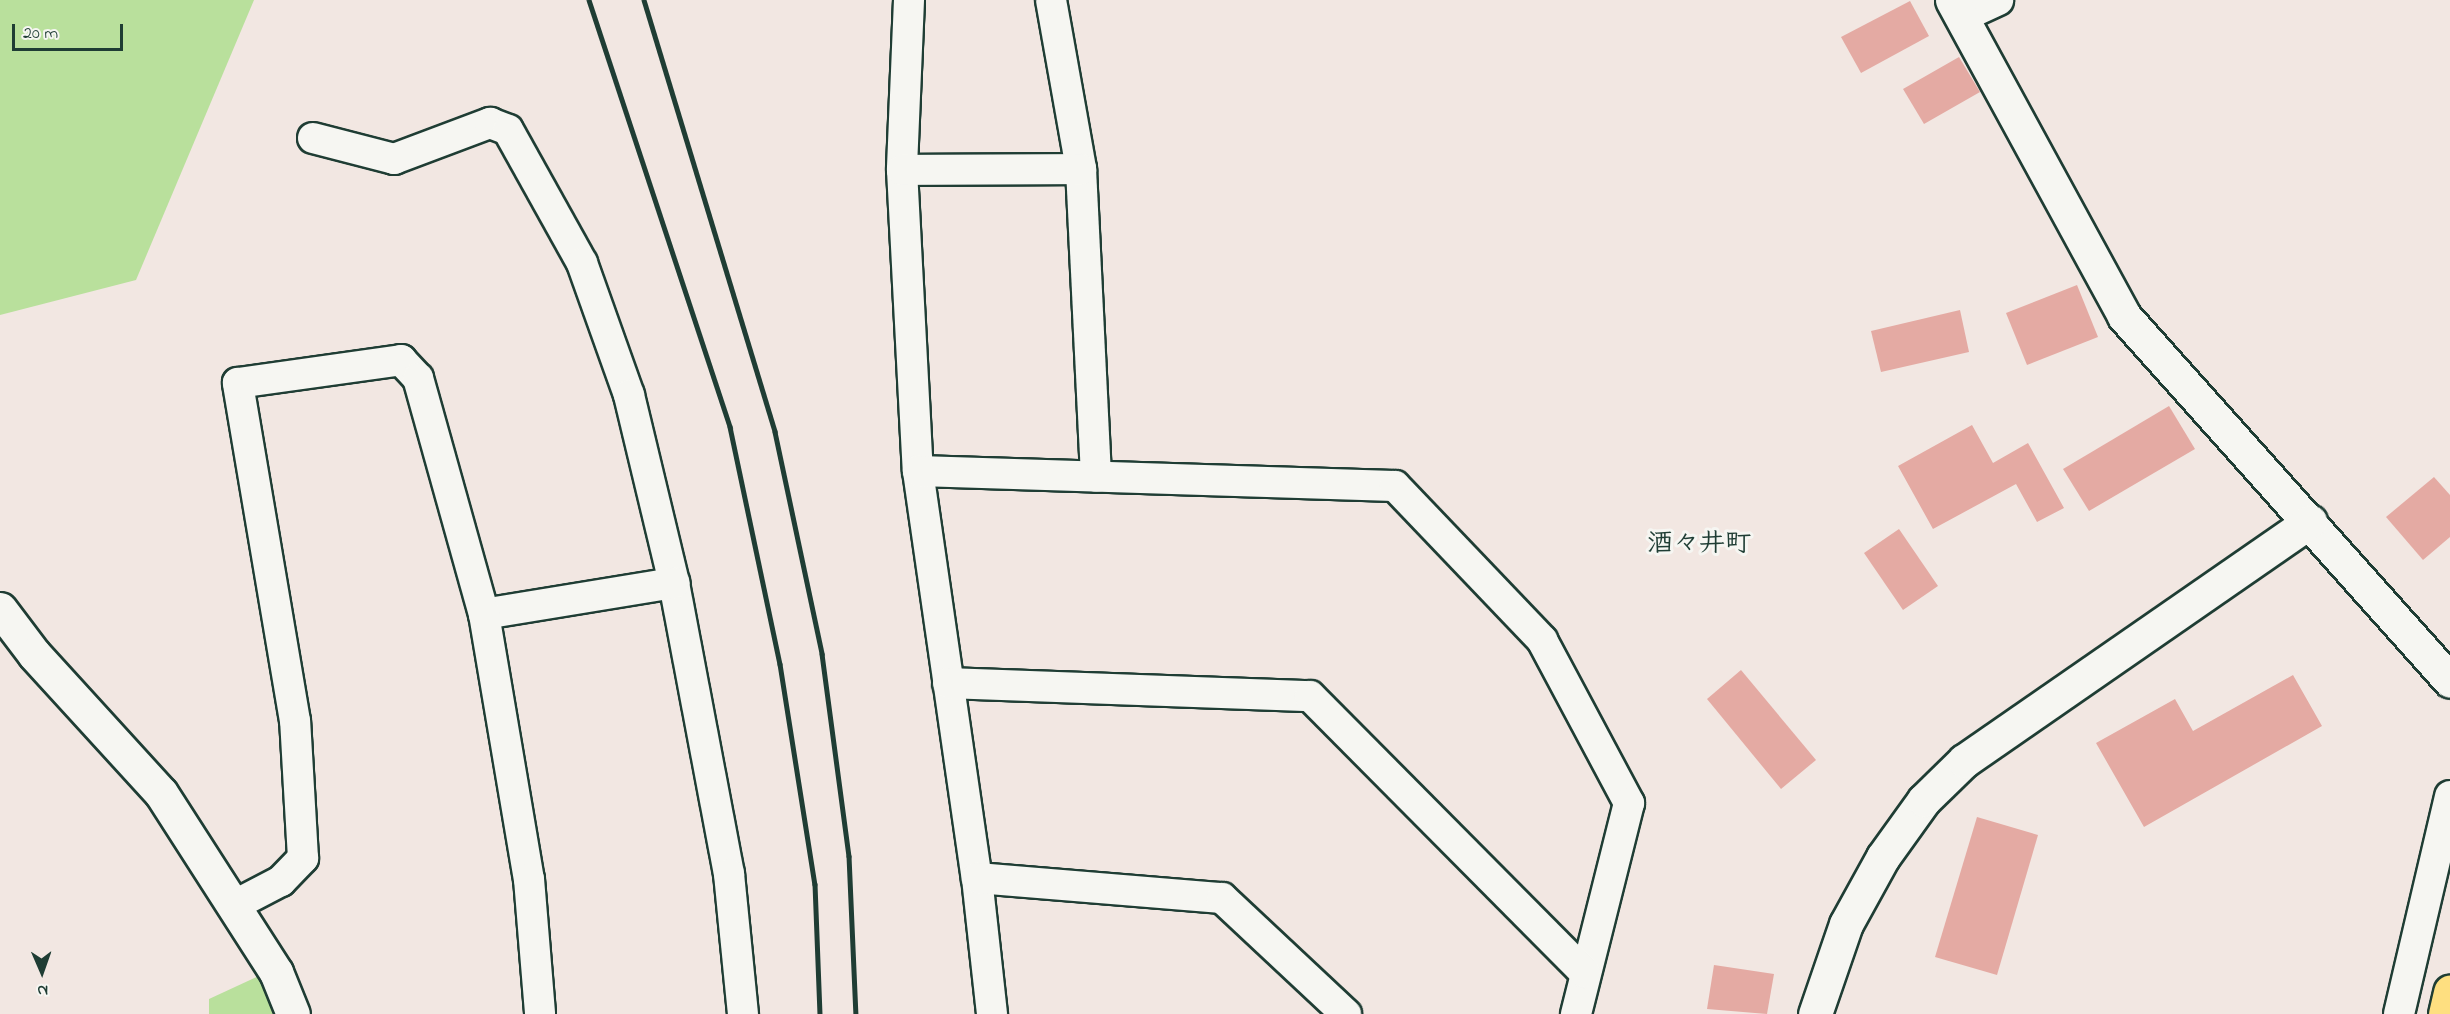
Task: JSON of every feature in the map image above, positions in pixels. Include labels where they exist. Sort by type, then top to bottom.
[{"type":"highway","points":[[2445,1014],[2450,992]]},
{"type":"street","points":[[909,0],[902,170],[918,471],[977,879],[992,1014]]},
{"type":"street","points":[[1051,0],[1082,169],[1096,477]]},
{"type":"street","points":[[1998,0],[1957,9],[2124,315],[2310,521],[2450,681]]},
{"type":"street","points":[[313,138],[394,159],[490,123],[508,130],[586,274],[629,395],[674,583],[729,874],[743,1014]]},
{"type":"street","points":[[902,170],[1082,169]]},
{"type":"street","points":[[233,906],[281,881],[303,858],[295,722],[238,383],[401,360],[418,378],[484,614],[529,879],[540,1014]]},
{"type":"street","points":[[918,471],[1395,486],[1542,640],[1629,803],[1576,1014]]},
{"type":"street","points":[[1815,1014],[1846,924],[1883,857],[1940,785],[1964,761],[2310,521]]},
{"type":"street","points":[[484,614],[674,583]]},
{"type":"street","points":[[0,609],[34,654],[161,793],[276,972],[293,1014]]},
{"type":"street","points":[[948,683],[1310,696],[1585,973]]},
{"type":"street","points":[[2398,1014],[2450,796]]},
{"type":"street","points":[[977,879],[1222,898],[1346,1014]]},
{"type":"green space","points":[[0,0],[254,0],[136,280],[0,315]]},
{"type":"green space","points":[[263,974],[279,1014],[209,1014],[209,999]]},
{"type":"building","points":[[1910,1],[1929,36],[1861,73],[1841,37]]},
{"type":"building","points":[[1959,57],[1980,92],[1924,124],[1903,89]]},
{"type":"building","points":[[2077,285],[2098,337],[2027,365],[2006,313]]},
{"type":"building","points":[[1960,310],[1969,352],[1881,372],[1871,331]]},
{"type":"building","points":[[2169,406],[2195,449],[2089,511],[2063,469]]},
{"type":"building","points":[[1972,425],[1993,463],[2028,443],[2064,508],[2037,522],[2016,484],[1933,529],[1898,466]]},
{"type":"building","points":[[2434,477],[2450,495],[2450,537],[2423,560],[2386,517]]},
{"type":"building","points":[[1899,529],[1938,586],[1903,610],[1864,553]]},
{"type":"building","points":[[1741,670],[1816,760],[1781,789],[1707,699]]},
{"type":"building","points":[[2293,675],[2322,726],[2144,827],[2096,743],[2175,699],[2193,731]]},
{"type":"building","points":[[1977,817],[2038,835],[1997,975],[1935,957]]},
{"type":"building","points":[[1714,965],[1774,974],[1767,1014],[1707,1009]]},
{"type":"railway","points":[[589,0],[730,427],[780,664],[815,884],[820,1014]]},
{"type":"railway","points":[[644,0],[775,432],[822,654],[849,856],[856,1014]]},
{"type":"district","name":"酒々井町","points":[[1699,546]]}]
